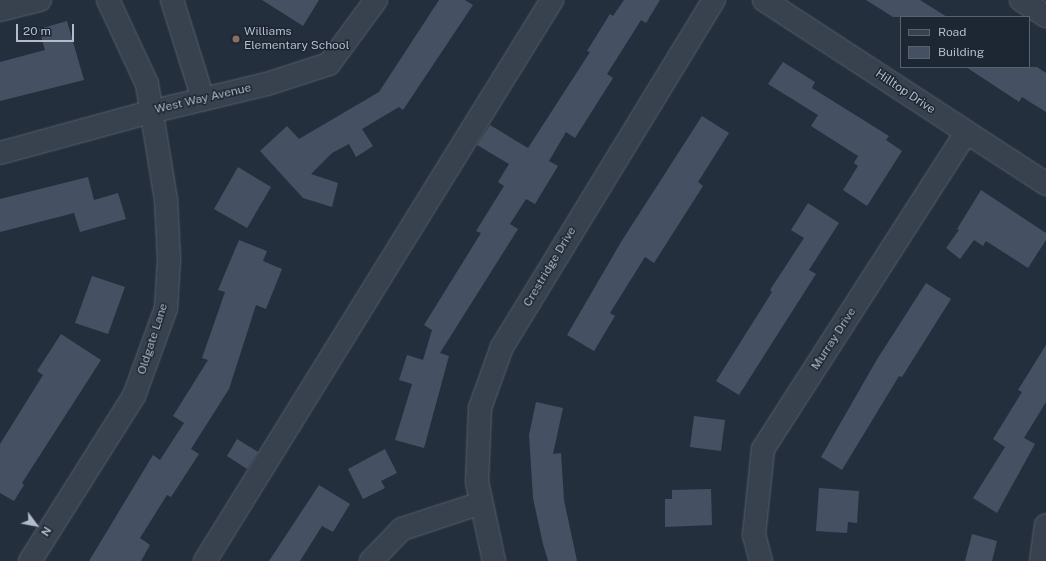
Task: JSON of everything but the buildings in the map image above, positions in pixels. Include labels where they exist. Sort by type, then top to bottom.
[{"type":"street","points":[[0,10],[40,0]]},
{"type":"street","name":"Oldgate Lane","points":[[30,561],[134,396],[166,308],[170,259],[166,200],[150,112],[147,84],[108,0]]},
{"type":"street","points":[[172,0],[203,99]]},
{"type":"street","name":"West Way Avenue","points":[[0,153],[150,112],[266,84],[329,64],[376,0]]},
{"type":"street","points":[[205,561],[552,0]]},
{"type":"street","name":"Crestridge Drive","points":[[494,561],[476,482],[480,408],[502,347],[714,0]]},
{"type":"street","name":"Hilltop Drive","points":[[764,0],[1046,184]]},
{"type":"street","points":[[1021,0],[1046,16]]},
{"type":"street","name":"Murray Drive","points":[[761,561],[754,535],[763,449],[966,133]]},
{"type":"street","points":[[371,561],[402,530],[481,503]]},
{"type":"street","points":[[1041,561],[1046,525]]},
{"type":"place","name":"Williams Elementary School","points":[[236,39]]}]
